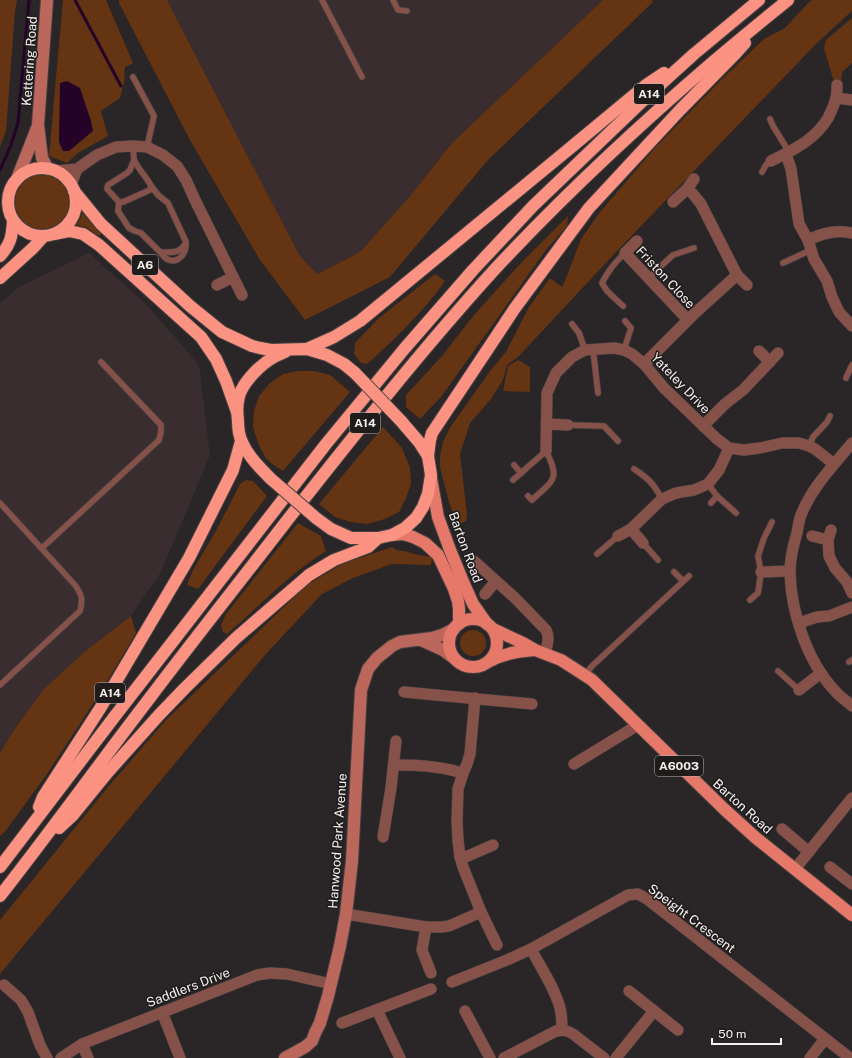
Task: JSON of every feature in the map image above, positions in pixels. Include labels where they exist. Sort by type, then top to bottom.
[{"type":"highway","name":"A14","points":[[0,866],[326,444],[405,348],[473,270],[533,206],[651,93],[694,54],[759,0]]},
{"type":"highway","name":"A14","points":[[0,896],[150,698],[334,461],[449,321],[511,253],[599,163],[670,98],[788,0]]},
{"type":"highway","points":[[428,456],[419,442],[401,421],[355,373],[344,364],[327,355],[308,349],[291,349],[273,357],[262,365],[253,375],[239,396],[237,412],[238,429],[241,441],[248,453],[271,478],[316,518],[331,529],[351,538],[378,538],[392,535],[405,528],[416,518],[423,507],[428,494],[431,475],[428,456],[430,440],[435,428],[515,308],[589,208],[680,110],[735,54],[766,17]]},
{"type":"highway","points":[[308,349],[334,337],[360,321],[646,85],[694,54]]},
{"type":"highway","points":[[0,278],[49,235],[63,229],[75,212],[76,201],[69,181],[63,175],[52,170],[36,169],[26,172],[17,179],[11,188],[8,199],[9,211],[13,221],[26,233],[35,236],[49,235]]},
{"type":"highway","name":"A6","points":[[72,188],[101,224],[190,306],[222,332],[252,346],[260,348],[271,350],[291,349]]},
{"type":"highway","points":[[0,256],[5,251],[12,237],[13,221]]},
{"type":"highway","name":"A6","points":[[49,235],[69,231],[84,234],[99,245],[201,337],[216,359],[237,412]]},
{"type":"highway","name":"A14","points":[[30,828],[43,797],[109,694],[189,558],[233,470],[241,441]]},
{"type":"highway","name":"A14","points":[[28,859],[73,815],[108,772],[159,715],[236,638],[309,575],[334,560],[368,547],[378,538]]},
{"type":"main road","name":"Barton Road","points":[[431,475],[438,517],[450,550],[473,604],[490,626],[540,652],[561,660],[585,675],[605,691],[724,809],[756,838],[852,915]]},
{"type":"main road","name":"Barton Road","points":[[392,535],[402,534],[413,537],[425,543],[438,555],[458,601],[459,609],[456,626]]},
{"type":"main road","points":[[473,619],[481,620],[490,626],[496,636],[497,643],[496,651],[492,658],[485,664],[477,667],[469,667],[461,664],[455,659],[449,643],[450,636],[456,626],[466,620],[473,619]]},
{"type":"main road","name":"Barton Road","points":[[485,664],[509,653],[540,652]]},
{"type":"street","name":"Kettering Road","points":[[38,125],[47,0]]},
{"type":"street","points":[[771,161],[802,145],[814,136],[831,112],[836,98],[837,85]]},
{"type":"street","points":[[836,98],[852,100]]},
{"type":"street","points":[[38,125],[42,158],[52,170],[77,169],[97,156],[116,147],[133,146],[147,147],[163,155],[177,166],[186,180],[242,295]]},
{"type":"street","points":[[17,179],[38,125]]},
{"type":"street","points":[[787,153],[799,224],[814,259],[827,280],[832,297],[839,312],[852,326]]},
{"type":"street","points":[[72,188],[77,169]]},
{"type":"street","points":[[673,202],[687,189],[694,179]]},
{"type":"street","points":[[687,189],[701,204],[737,275],[747,285]]},
{"type":"street","points":[[809,245],[824,233],[842,231],[852,233]]},
{"type":"street","points":[[624,253],[637,241]]},
{"type":"street","name":"Friston Close","points":[[624,253],[688,320]]},
{"type":"street","points":[[644,364],[688,320],[737,275]]},
{"type":"street","points":[[217,285],[233,277]]},
{"type":"street","name":"Yateley Drive","points":[[546,451],[547,393],[556,373],[572,357],[589,350],[614,348],[624,350],[632,354],[644,364],[664,388],[716,439],[729,448]]},
{"type":"street","points":[[759,351],[770,362]]},
{"type":"street","points":[[703,426],[725,404],[743,390],[778,353]]},
{"type":"street","points":[[546,424],[568,425]]},
{"type":"street","points":[[618,536],[630,529],[662,499],[676,493],[694,490],[708,484],[719,470],[729,448],[744,450],[799,443],[815,449],[834,464]]},
{"type":"street","points":[[852,443],[826,474],[811,495],[800,516],[792,550],[790,571],[793,600],[808,651],[821,673],[836,692],[852,706]]},
{"type":"street","points":[[630,529],[643,543]]},
{"type":"street","points":[[812,536],[830,535],[830,556],[836,568],[847,582],[852,593]]},
{"type":"street","name":"Barton Road","points":[[474,561],[515,598],[546,630],[548,640],[540,652]]},
{"type":"street","points":[[761,572],[790,571]]},
{"type":"street","name":"Barton Road","points":[[485,594],[496,581]]},
{"type":"street","points":[[799,624],[817,617],[829,616],[852,607]]},
{"type":"street","name":"Hanwood Park Avenue","points":[[285,1058],[305,1047],[312,1041],[320,1023],[331,984],[346,914],[352,861],[361,690],[368,669],[376,658],[383,652],[400,642],[432,638],[442,635],[456,626]]},
{"type":"street","points":[[419,639],[443,650],[455,659]]},
{"type":"street","points":[[799,690],[821,673]]},
{"type":"street","points":[[404,692],[532,704]]},
{"type":"street","points":[[475,698],[470,754],[458,789],[458,840],[463,867],[481,912],[497,945]]},
{"type":"street","points":[[574,764],[638,725]]},
{"type":"street","points":[[383,837],[394,765],[396,741]]},
{"type":"street","points":[[394,765],[446,768],[463,773]]},
{"type":"street","points":[[795,869],[852,798]]},
{"type":"street","points":[[782,829],[808,852]]},
{"type":"street","points":[[460,857],[468,856],[493,845]]},
{"type":"street","points":[[830,867],[852,884]]},
{"type":"street","name":"Speight Crescent","points":[[452,982],[531,949],[628,895],[638,894],[647,899],[850,1058]]},
{"type":"street","points":[[346,914],[426,927],[441,927],[449,926],[481,912]]},
{"type":"street","points":[[426,927],[422,950],[431,973]]},
{"type":"street","points":[[531,949],[554,993],[560,1008],[562,1030]]},
{"type":"street","name":"Saddlers Drive","points":[[62,1058],[82,1044],[257,975],[287,974],[331,984]]},
{"type":"street","points":[[4,985],[21,1000],[28,1012],[40,1045],[47,1058]]},
{"type":"street","points":[[342,1022],[431,989]]},
{"type":"street","points":[[629,991],[678,1030]]},
{"type":"street","points":[[376,1010],[400,1058]]},
{"type":"street","points":[[162,1012],[180,1058]]},
{"type":"street","points":[[464,1012],[490,1058]]},
{"type":"street","points":[[616,1058],[654,1012]]},
{"type":"street","points":[[504,1058],[517,1055],[556,1031],[562,1030],[573,1034],[604,1058]]},
{"type":"street","points":[[810,1058],[825,1039]]},
{"type":"street","points":[[82,1044],[88,1058]]},
{"type":"lane","points":[[322,0],[362,77]]},
{"type":"lane","points":[[393,0],[398,10],[407,11]]},
{"type":"lane","points":[[133,77],[154,116],[147,147]]},
{"type":"lane","points":[[770,119],[786,146],[787,153]]},
{"type":"lane","points":[[133,146],[134,160],[130,170],[108,185],[108,188],[119,202],[118,211],[129,228],[141,233],[168,259],[175,261],[182,257],[186,249],[186,242],[168,203],[158,194],[134,160]]},
{"type":"lane","points":[[762,172],[766,165],[771,161]]},
{"type":"lane","points":[[127,173],[142,171]]},
{"type":"lane","points":[[119,202],[123,202],[150,190],[152,186]]},
{"type":"lane","points":[[783,264],[809,245]]},
{"type":"lane","points":[[648,278],[673,254],[694,248]]},
{"type":"lane","points":[[623,306],[607,291],[602,283],[606,274],[614,263],[624,253]]},
{"type":"lane","points":[[624,350],[631,328],[625,321]]},
{"type":"lane","points":[[572,324],[589,350],[598,393]]},
{"type":"lane","points":[[42,548],[159,440],[161,424],[101,362]]},
{"type":"lane","points":[[846,378],[852,365]]},
{"type":"lane","points":[[809,446],[813,437],[827,422],[830,416]]},
{"type":"lane","points":[[568,425],[604,426],[618,441]]},
{"type":"lane","points":[[513,480],[546,451],[554,468],[553,480],[532,500],[528,496]]},
{"type":"lane","points":[[514,465],[521,473]]},
{"type":"lane","points":[[634,469],[650,480],[662,499]]},
{"type":"lane","points":[[708,484],[717,496],[736,513]]},
{"type":"lane","points":[[711,503],[717,496]]},
{"type":"lane","points":[[0,503],[75,585],[80,593],[82,602],[80,611],[0,685]]},
{"type":"lane","points":[[750,600],[758,593],[761,572],[758,556],[764,538],[772,522]]},
{"type":"lane","points":[[597,554],[618,536]]},
{"type":"lane","points":[[643,543],[658,560]]},
{"type":"lane","points":[[674,572],[683,581]]},
{"type":"lane","points":[[585,675],[592,666],[689,576]]},
{"type":"lane","points":[[778,672],[799,690]]},
{"type":"shaded area","points":[[0,0],[17,0],[6,131],[0,147]]},
{"type":"shaded area","points":[[63,0],[106,0],[133,63],[125,67],[124,82],[120,98],[101,111],[108,136],[78,153],[67,163],[49,156]]},
{"type":"shaded area","points":[[119,0],[167,0],[300,256],[317,274],[360,252],[410,196],[452,143],[603,0],[652,0],[653,2],[488,160],[390,277],[305,320],[260,260],[191,142],[119,3]]},
{"type":"shaded area","points":[[167,0],[603,0],[452,143],[410,196],[360,252],[317,274],[300,256]]},
{"type":"shaded area","points":[[812,0],[852,0],[852,11],[816,44],[618,250],[518,357],[507,365],[503,380],[491,399],[470,423],[460,454],[467,514],[466,521],[460,524],[455,518],[449,502],[440,467],[440,456],[443,442],[451,426],[490,371],[506,352],[529,307],[550,278],[562,287],[581,239],[600,212],[654,149],[721,80],[764,39],[785,28]]},
{"type":"shaded area","points":[[852,18],[852,63],[842,72],[841,83],[834,82],[824,48],[826,40]]},
{"type":"shaded area","points":[[67,81],[80,88],[93,131],[69,151],[63,151],[59,142],[60,83]]},
{"type":"shaded area","points":[[42,175],[52,177],[61,183],[67,192],[69,202],[67,212],[61,221],[52,227],[42,229],[32,227],[23,221],[17,212],[15,202],[17,192],[23,183],[32,177]]},
{"type":"shaded area","points":[[82,213],[102,233],[99,236],[86,227],[77,225]]},
{"type":"shaded area","points":[[568,216],[567,226],[546,250],[441,397],[420,419],[406,407],[406,395],[442,356],[474,315],[519,265]]},
{"type":"shaded area","points":[[89,253],[147,305],[199,365],[210,455],[161,572],[131,616],[83,653],[44,689],[16,727],[0,753],[0,303],[19,287]]},
{"type":"shaded area","points":[[435,274],[445,281],[419,314],[367,364],[361,363],[354,354],[355,343],[379,318]]},
{"type":"shaded area","points":[[518,360],[530,367],[530,392],[503,391],[508,366]]},
{"type":"shaded area","points":[[298,371],[314,371],[330,375],[350,392],[283,471],[272,464],[265,457],[258,443],[253,427],[254,411],[259,396],[269,384],[283,374]]},
{"type":"shaded area","points":[[383,427],[402,448],[410,468],[411,484],[399,512],[385,519],[367,524],[350,522],[335,517],[319,504]]},
{"type":"shaded area","points":[[246,480],[253,481],[267,496],[198,589],[187,585],[193,570],[217,529],[240,484]]},
{"type":"shaded area","points":[[298,523],[321,536],[326,551],[287,580],[227,634],[223,632],[221,625],[226,614]]},
{"type":"shaded area","points":[[392,547],[398,550],[432,557],[431,565],[392,564],[353,578],[322,594],[265,655],[0,974],[0,920],[108,787],[166,720],[307,585],[342,564]]},
{"type":"shaded area","points":[[131,616],[136,633],[102,690],[47,774],[4,833],[0,836],[0,753],[16,727],[44,689],[83,653]]},
{"type":"shaded area","points":[[473,630],[482,634],[486,643],[482,652],[473,656],[464,652],[460,643],[464,634]]},
{"type":"waterway","points":[[0,170],[11,145],[18,123],[29,0]]},
{"type":"waterway","points":[[75,0],[121,86]]}]
